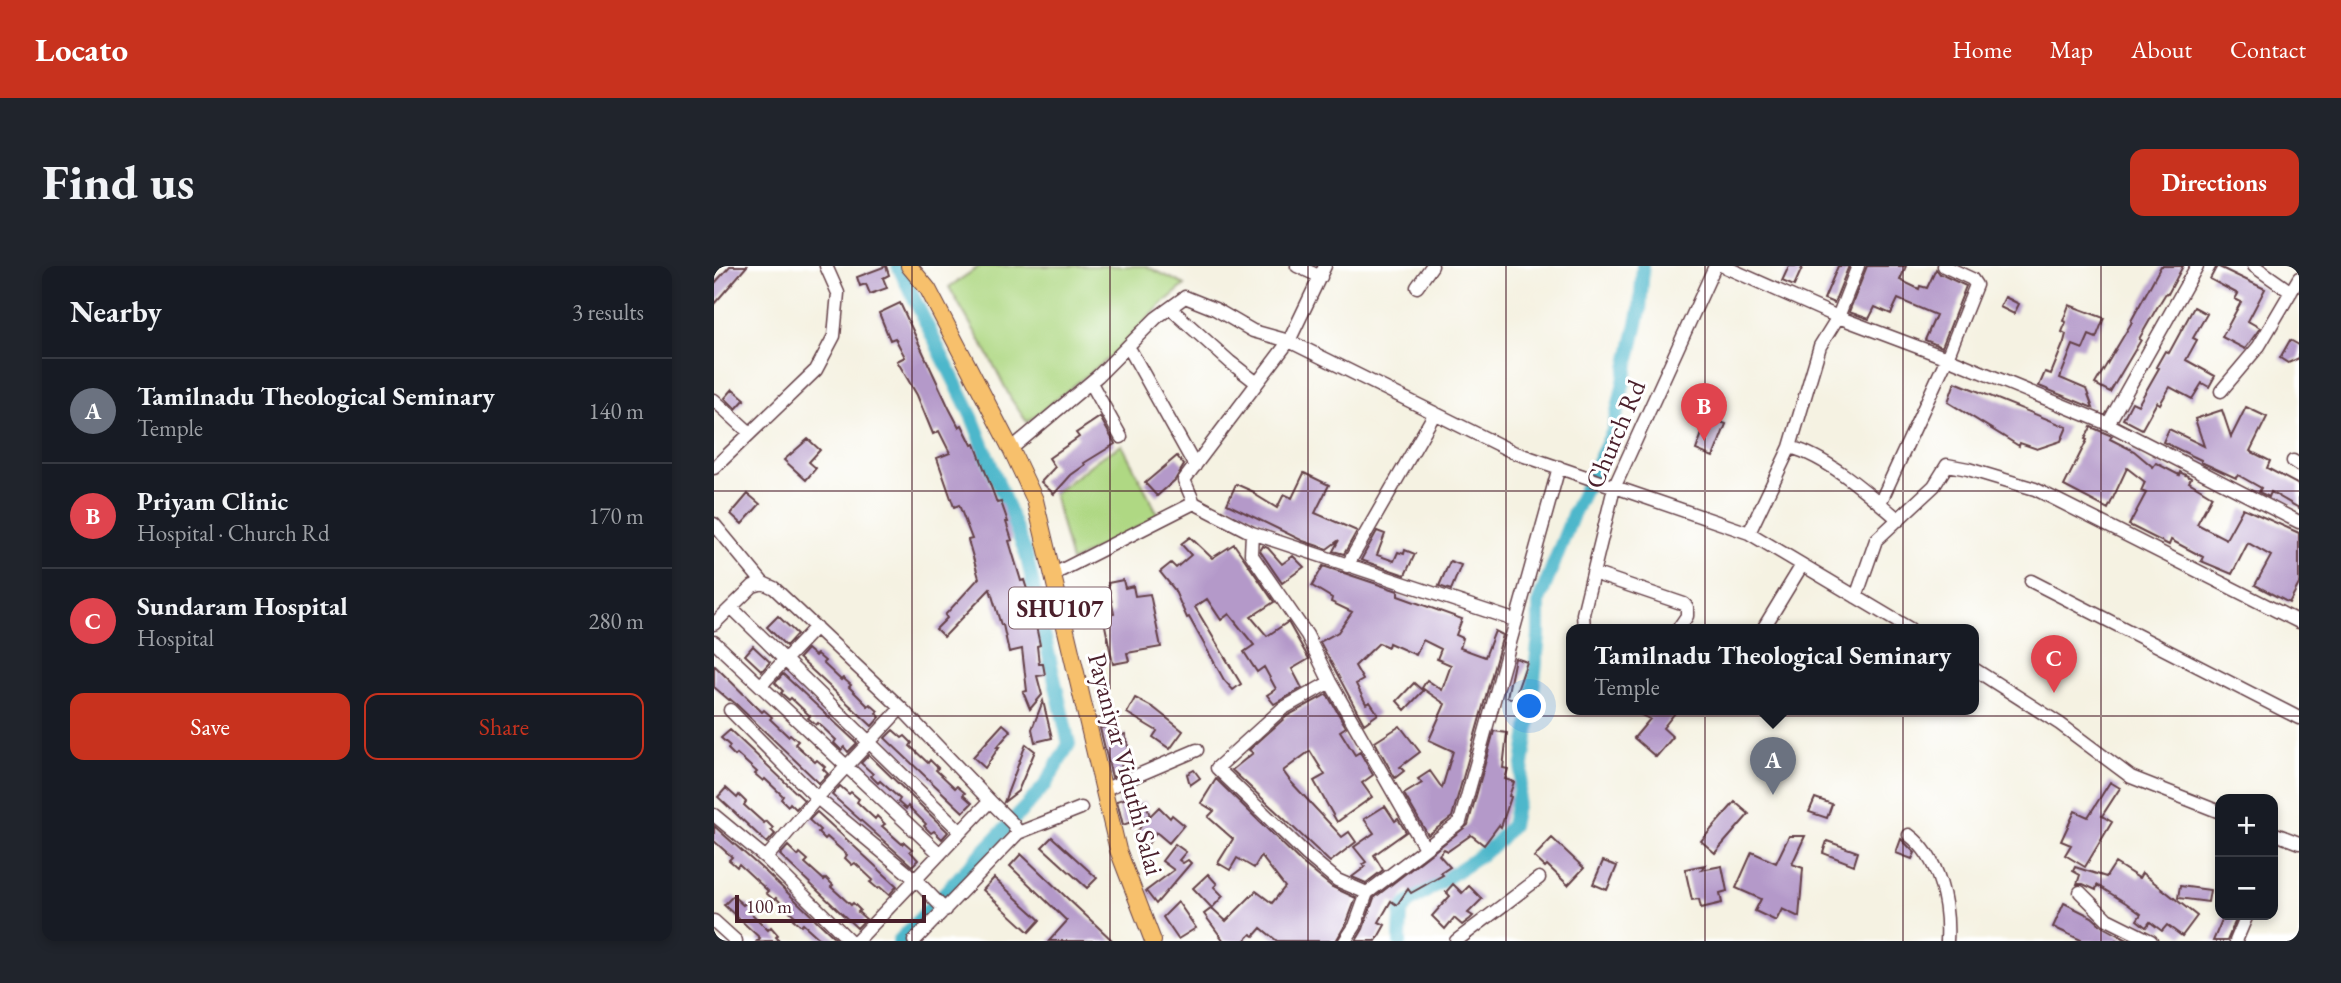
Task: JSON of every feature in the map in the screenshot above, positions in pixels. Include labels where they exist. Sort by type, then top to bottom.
[{"type":"main road","name":"Payaniyar Viduthi Salai","points":[[913,266],[928,289],[1035,500],[1118,850],[1153,941]]},
{"type":"street","points":[[714,468],[816,370],[834,336],[838,293],[826,266]]},
{"type":"street","points":[[1297,266],[1323,271],[1289,341],[1184,480],[1194,503],[1252,533],[1514,620]]},
{"type":"street","points":[[1417,287],[1432,266]]},
{"type":"street","name":"Church Rd","points":[[1584,624],[1583,614],[1614,488],[1716,266]]},
{"type":"street","points":[[1723,266],[1838,317],[2108,424],[2299,522]]},
{"type":"street","points":[[1749,533],[1790,447],[1821,346],[1838,317],[1858,266]]},
{"type":"street","points":[[1880,503],[1947,358],[1976,285],[1972,279],[1944,266]]},
{"type":"street","points":[[2108,424],[2197,266]]},
{"type":"street","points":[[2254,266],[2291,292]]},
{"type":"street","points":[[2221,391],[2259,346],[2299,278]]},
{"type":"street","points":[[1011,449],[1091,383],[1156,318],[1185,297],[1215,309],[1253,331],[1289,341],[1513,452],[1749,533],[1902,624]]},
{"type":"street","points":[[1170,308],[1257,383]]},
{"type":"street","points":[[1128,346],[1195,466]]},
{"type":"street","points":[[1091,383],[1121,437]]},
{"type":"street","points":[[714,400],[750,433]]},
{"type":"street","points":[[1347,566],[1435,413]]},
{"type":"street","points":[[1790,447],[1808,452],[1880,503],[1899,520]]},
{"type":"street","points":[[1856,597],[1876,540],[1934,486],[1948,465],[1968,468],[2035,489],[2299,622]]},
{"type":"street","points":[[1345,941],[1355,926],[1367,893],[1460,822],[1510,647],[1514,620],[1559,467]]},
{"type":"street","points":[[1052,575],[1194,503]]},
{"type":"street","points":[[714,524],[763,583],[774,588],[901,708],[1016,828]]},
{"type":"street","points":[[1252,533],[1251,554],[1307,635],[1330,682],[1425,848]]},
{"type":"street","points":[[1766,624],[1802,565]]},
{"type":"street","points":[[1593,573],[1684,604],[1687,607],[1687,615],[1681,624]]},
{"type":"street","points":[[2031,581],[2299,718]]},
{"type":"street","points":[[714,624],[753,586],[763,583]]},
{"type":"street","points":[[732,608],[960,831]]},
{"type":"street","points":[[761,685],[816,627]]},
{"type":"street","points":[[714,642],[940,854]]},
{"type":"street","points":[[1979,671],[2060,724],[2131,777],[2215,810]]},
{"type":"street","points":[[1330,682],[1282,709],[1217,768],[1307,855],[1337,880],[1367,893]]},
{"type":"street","points":[[766,858],[817,798],[901,708]]},
{"type":"street","points":[[730,709],[817,798],[919,883],[942,907]]},
{"type":"street","points":[[1103,790],[1198,750]]},
{"type":"street","points":[[857,941],[919,883],[960,831],[994,804]]},
{"type":"street","points":[[914,941],[1016,828],[1081,808]]},
{"type":"street","points":[[714,816],[766,858],[850,941]]},
{"type":"street","points":[[1909,835],[1920,843],[1938,874],[1945,908],[1947,941]]},
{"type":"street","points":[[2278,835],[2299,843]]},
{"type":"street","points":[[1456,941],[1539,878]]},
{"type":"street","points":[[2080,892],[2107,919],[2151,941]]},
{"type":"street","points":[[2236,941],[2245,920]]},
{"type":"street","points":[[714,921],[736,941]]},
{"type":"green space","points":[[980,266],[1146,266],[1185,285],[1161,305],[1114,354],[1027,422],[1011,399],[949,287]]},
{"type":"green space","points":[[1122,445],[1159,516],[1071,562],[1054,494],[1098,459]]},
{"type":"building","points":[[730,266],[747,266],[714,304],[714,284]]},
{"type":"building","points":[[886,266],[889,275],[883,278],[887,288],[870,294],[866,284],[860,286],[857,277]]},
{"type":"building","points":[[1789,266],[1803,266],[1794,286],[1782,281]]},
{"type":"building","points":[[1838,266],[1849,266],[1834,303],[1824,299]]},
{"type":"building","points":[[1867,266],[1906,266],[1900,280],[1919,289],[1920,286],[1927,288],[1936,269],[1940,274],[1966,286],[1942,347],[1925,340],[1936,315],[1898,299],[1891,314],[1875,307],[1869,319],[1849,312]]},
{"type":"building","points":[[2161,266],[2183,266],[2110,392],[2095,384]]},
{"type":"building","points":[[2217,266],[2265,289],[2248,321],[2260,328],[2245,349],[2222,337],[2241,302],[2235,299],[2238,294],[2210,279]]},
{"type":"building","points":[[2005,297],[2019,304],[2014,314],[2000,307]]},
{"type":"building","points":[[900,303],[959,427],[962,425],[972,445],[975,444],[997,503],[1001,502],[1008,522],[1012,540],[1009,541],[1021,581],[1024,580],[1031,602],[1040,645],[1037,646],[1039,664],[1043,664],[1045,675],[1037,676],[1042,695],[1030,709],[1023,692],[1027,691],[1022,649],[1009,652],[990,589],[944,637],[936,629],[947,618],[945,615],[979,578],[968,540],[972,539],[959,505],[954,507],[937,458],[950,453],[939,431],[933,434],[917,395],[897,361],[905,357],[895,338],[890,340],[879,313]]},
{"type":"building","points":[[2069,305],[2104,318],[2096,338],[2089,335],[2083,349],[2073,345],[2060,378],[2086,389],[2093,408],[2039,386],[2045,372],[2051,374],[2064,342],[2066,334],[2062,332],[2066,322],[2063,321]]},
{"type":"building","points":[[2194,307],[2207,314],[2193,338],[2197,340],[2186,360],[2215,376],[2209,387],[2202,383],[2192,399],[2170,387],[2160,404],[2157,402],[2142,429],[2123,419],[2132,402],[2138,405],[2159,368],[2156,367],[2165,351],[2169,353]]},
{"type":"building","points":[[2290,340],[2299,345],[2299,358],[2288,363],[2280,358]]},
{"type":"building","points":[[1955,382],[2067,427],[2061,441],[2037,449],[2020,443],[2019,446],[1948,402]]},
{"type":"building","points":[[733,389],[745,399],[736,409],[725,398]]},
{"type":"building","points":[[2246,407],[2267,417],[2250,451],[2270,461],[2267,468],[2299,485],[2299,508],[2271,492],[2269,497],[2259,492],[2261,488],[2238,475],[2236,478],[2163,442],[2169,429],[2204,446],[2195,419],[2222,410],[2231,437]]},
{"type":"building","points":[[1100,417],[1115,444],[1084,463],[1085,465],[1071,475],[1054,494],[1041,482],[1055,467],[1049,458],[1079,437],[1076,433]]},
{"type":"building","points":[[1708,417],[1726,424],[1713,457],[1696,450]]},
{"type":"building","points":[[2091,427],[2112,436],[2110,439],[2134,451],[2153,467],[2156,463],[2191,478],[2189,482],[2212,496],[2197,524],[2226,539],[2243,508],[2299,533],[2299,584],[2289,603],[2255,585],[2271,556],[2248,543],[2232,574],[2201,561],[2203,557],[2171,540],[2169,545],[2129,525],[2146,493],[2141,491],[2145,482],[2127,468],[2108,509],[2064,486]]},
{"type":"building","points":[[808,439],[820,450],[809,462],[816,468],[806,480],[784,460]]},
{"type":"building","points":[[1177,456],[1184,465],[1175,480],[1157,496],[1145,483]]},
{"type":"building","points":[[1304,473],[1329,485],[1315,513],[1357,531],[1344,554],[1333,551],[1339,540],[1327,549],[1303,541],[1227,504],[1236,484],[1254,492],[1277,508],[1284,494],[1292,498]]},
{"type":"building","points":[[748,494],[760,504],[742,524],[731,514]]},
{"type":"building","points":[[1377,531],[1385,534],[1377,555],[1394,561],[1398,552],[1404,554],[1405,550],[1415,554],[1405,575],[1361,560]]},
{"type":"building","points":[[1190,537],[1212,558],[1234,544],[1274,602],[1251,617],[1267,636],[1288,622],[1309,659],[1292,669],[1302,688],[1274,704],[1267,695],[1276,689],[1264,667],[1257,672],[1244,652],[1254,645],[1229,614],[1221,620],[1207,599],[1195,607],[1241,684],[1233,690],[1224,680],[1189,617],[1187,618],[1174,589],[1160,572],[1171,563],[1176,568],[1191,555],[1181,544]]},
{"type":"building","points":[[1263,546],[1282,564],[1293,556],[1304,567],[1282,583],[1260,551]]},
{"type":"building","points":[[1450,561],[1461,565],[1451,590],[1439,586]]},
{"type":"building","points":[[1323,566],[1398,591],[1398,596],[1462,619],[1456,635],[1463,638],[1460,648],[1485,657],[1495,631],[1503,635],[1452,817],[1428,835],[1404,794],[1422,783],[1418,779],[1430,771],[1442,788],[1453,751],[1429,740],[1445,704],[1422,688],[1427,680],[1442,690],[1451,665],[1437,659],[1441,649],[1423,640],[1416,655],[1389,643],[1388,647],[1379,643],[1355,666],[1363,680],[1356,684],[1366,704],[1370,702],[1378,714],[1364,724],[1320,642],[1338,632],[1352,612],[1331,602],[1332,598],[1312,586]]},
{"type":"building","points":[[1123,580],[1125,588],[1133,586],[1135,596],[1150,594],[1161,647],[1127,653],[1129,661],[1113,664],[1103,616],[1114,614],[1108,583]]},
{"type":"building","points":[[778,616],[797,634],[786,646],[767,627]]},
{"type":"building","points":[[753,646],[770,662],[762,671],[745,655]]},
{"type":"building","points":[[807,649],[825,661],[823,663],[841,680],[843,678],[851,685],[849,687],[868,706],[870,704],[878,711],[876,713],[880,717],[872,726],[799,658]]},
{"type":"building","points":[[1515,658],[1527,662],[1514,699],[1507,697]]},
{"type":"building","points":[[714,665],[762,712],[764,710],[772,717],[770,719],[788,736],[790,734],[798,741],[795,744],[815,762],[817,760],[825,767],[823,769],[828,774],[819,783],[736,704],[714,687]]},
{"type":"building","points":[[783,674],[857,743],[848,752],[844,747],[841,750],[834,743],[836,740],[818,723],[816,725],[808,718],[810,716],[791,698],[789,700],[781,693],[783,691],[775,683]]},
{"type":"building","points":[[1414,683],[1423,691],[1405,710],[1397,701]]},
{"type":"building","points":[[1327,694],[1346,727],[1340,731],[1355,755],[1360,752],[1373,775],[1362,783],[1372,797],[1337,822],[1314,781],[1325,775],[1310,751],[1283,771],[1342,837],[1349,832],[1356,842],[1330,862],[1232,770],[1253,753],[1249,750],[1287,716]]},
{"type":"building","points":[[1135,698],[1154,708],[1183,731],[1170,749],[1153,737],[1157,731],[1127,713]]},
{"type":"building","points":[[1043,701],[1052,738],[1035,742],[1032,729]]},
{"type":"building","points":[[1642,715],[1673,715],[1663,728],[1673,737],[1656,757],[1634,738],[1650,719]]},
{"type":"building","points":[[1003,724],[1011,731],[997,747],[985,768],[973,757]]},
{"type":"building","points":[[1110,726],[1113,738],[1125,734],[1132,762],[1121,764],[1123,772],[1112,777],[1100,728]]},
{"type":"building","points":[[1400,726],[1420,752],[1400,767],[1404,771],[1395,778],[1375,742]]},
{"type":"building","points":[[730,730],[804,800],[796,809],[790,803],[788,806],[781,799],[783,796],[728,749],[730,746],[721,738]]},
{"type":"building","points":[[893,730],[902,738],[905,736],[912,743],[910,746],[928,763],[930,760],[938,768],[936,770],[955,788],[957,786],[965,793],[963,795],[972,803],[963,812],[885,738]]},
{"type":"building","points":[[1494,731],[1507,733],[1503,768],[1508,769],[1505,779],[1514,782],[1501,827],[1499,825],[1484,845],[1471,835],[1448,851],[1444,849],[1439,855],[1450,867],[1441,873],[1443,875],[1411,893],[1408,889],[1397,905],[1391,901],[1379,922],[1385,925],[1376,941],[1356,941],[1374,898],[1468,825]]},
{"type":"building","points":[[1026,744],[1035,751],[1018,791],[1004,802]]},
{"type":"building","points":[[869,755],[948,832],[942,839],[934,831],[931,833],[908,806],[906,809],[898,802],[900,799],[871,776],[873,774],[861,763]]},
{"type":"building","points":[[1194,770],[1200,778],[1190,785],[1187,774]]},
{"type":"building","points":[[1216,779],[1301,862],[1332,887],[1356,898],[1336,941],[1277,941],[1261,928],[1254,936],[1251,934],[1244,941],[1224,941],[1204,914],[1212,908],[1226,921],[1256,891],[1272,903],[1285,887],[1261,856],[1254,868],[1237,858],[1230,870],[1218,863],[1233,839],[1208,817],[1214,811],[1201,803]]},
{"type":"building","points":[[2110,782],[2120,788],[2102,816],[2112,822],[2085,867],[2065,855],[2071,845],[2061,841],[2075,811],[2088,817]]},
{"type":"building","points":[[840,786],[859,799],[857,802],[875,819],[877,816],[885,824],[882,826],[902,844],[904,842],[912,849],[910,851],[918,860],[912,866],[832,795]]},
{"type":"building","points":[[726,788],[737,798],[739,795],[746,802],[744,805],[773,828],[771,830],[775,834],[767,843],[718,797]]},
{"type":"building","points":[[1133,796],[1136,804],[1145,801],[1150,816],[1159,807],[1170,818],[1172,815],[1184,825],[1169,843],[1156,832],[1148,844],[1135,835],[1148,816],[1123,825],[1117,801]]},
{"type":"building","points":[[1815,798],[1832,804],[1827,818],[1809,812]]},
{"type":"building","points":[[1735,802],[1749,814],[1715,853],[1701,841]]},
{"type":"building","points":[[1385,806],[1406,832],[1374,855],[1383,870],[1366,883],[1352,877],[1365,867],[1363,864],[1366,862],[1354,847],[1374,833],[1364,819]]},
{"type":"building","points":[[817,812],[897,886],[889,895],[870,882],[873,880],[855,863],[852,865],[845,858],[847,855],[818,832],[820,830],[809,820]]},
{"type":"building","points":[[714,826],[838,941],[822,941],[803,924],[801,926],[793,919],[796,917],[776,898],[774,900],[766,893],[768,891],[739,864],[737,867],[729,860],[732,857],[714,841]]},
{"type":"building","points":[[1789,836],[1805,836],[1792,864],[1803,868],[1799,917],[1782,909],[1776,921],[1755,911],[1761,899],[1736,888],[1752,852],[1776,863]]},
{"type":"building","points":[[1052,837],[1097,878],[1087,888],[1042,847]]},
{"type":"building","points":[[1552,838],[1584,868],[1568,885],[1534,857]]},
{"type":"building","points":[[1901,839],[1915,853],[1912,859],[1896,853]]},
{"type":"building","points":[[1827,841],[1858,852],[1854,865],[1823,853]]},
{"type":"building","points":[[1175,844],[1186,852],[1179,860],[1183,863],[1188,860],[1191,863],[1156,904],[1146,891],[1174,870],[1162,861]]},
{"type":"building","points":[[788,846],[798,856],[800,853],[808,860],[805,863],[824,880],[826,878],[833,885],[831,887],[860,910],[858,912],[866,919],[857,928],[780,855]]},
{"type":"building","points":[[1021,854],[1113,941],[1049,941],[1067,921],[1010,866]]},
{"type":"building","points":[[1603,861],[1617,866],[1607,890],[1593,884]]},
{"type":"building","points":[[2115,863],[2139,878],[2142,873],[2197,916],[2182,936],[2167,925],[2162,931],[2150,922],[2146,927],[2137,920],[2141,914],[2097,885],[2096,890],[2077,884],[2080,875],[2073,871],[2075,867],[2106,877]]},
{"type":"building","points":[[1705,865],[1701,870],[1722,866],[1727,891],[1720,893],[1722,903],[1701,908],[1699,899],[1692,900],[1685,869]]},
{"type":"building","points":[[1208,874],[1217,884],[1214,887],[1223,896],[1212,908],[1193,888]]},
{"type":"building","points":[[994,878],[1040,920],[1029,932],[983,890]]},
{"type":"building","points":[[1453,884],[1462,893],[1469,886],[1482,899],[1468,913],[1473,916],[1470,919],[1462,925],[1454,918],[1445,929],[1432,916],[1450,896],[1446,892]]},
{"type":"building","points":[[2180,886],[2210,890],[2208,902],[2178,898]]},
{"type":"building","points":[[733,896],[753,910],[750,912],[768,930],[771,927],[780,941],[757,941],[760,938],[724,905]]},
{"type":"building","points":[[1178,902],[1196,928],[1178,939],[1163,917]]},
{"type":"building","points":[[2064,903],[2129,941],[2083,941],[2053,927]]},
{"type":"building","points":[[2222,920],[2236,920],[2227,941],[2213,941]]},
{"type":"waterway","points":[[898,266],[972,417],[1026,554],[1069,744],[1045,785],[899,941]]},
{"type":"waterway","points":[[1400,941],[1401,912],[1407,904],[1494,845],[1512,825],[1530,716],[1539,636],[1539,601],[1574,512],[1613,431],[1640,310],[1643,266]]},
{"type":"place","name":"Priyam Clinic","points":[[1704,441]]},
{"type":"place","name":"Sundaram Hospital","points":[[2054,693]]},
{"type":"place","name":"Tamilnadu Theological Seminary","points":[[1773,795]]}]
